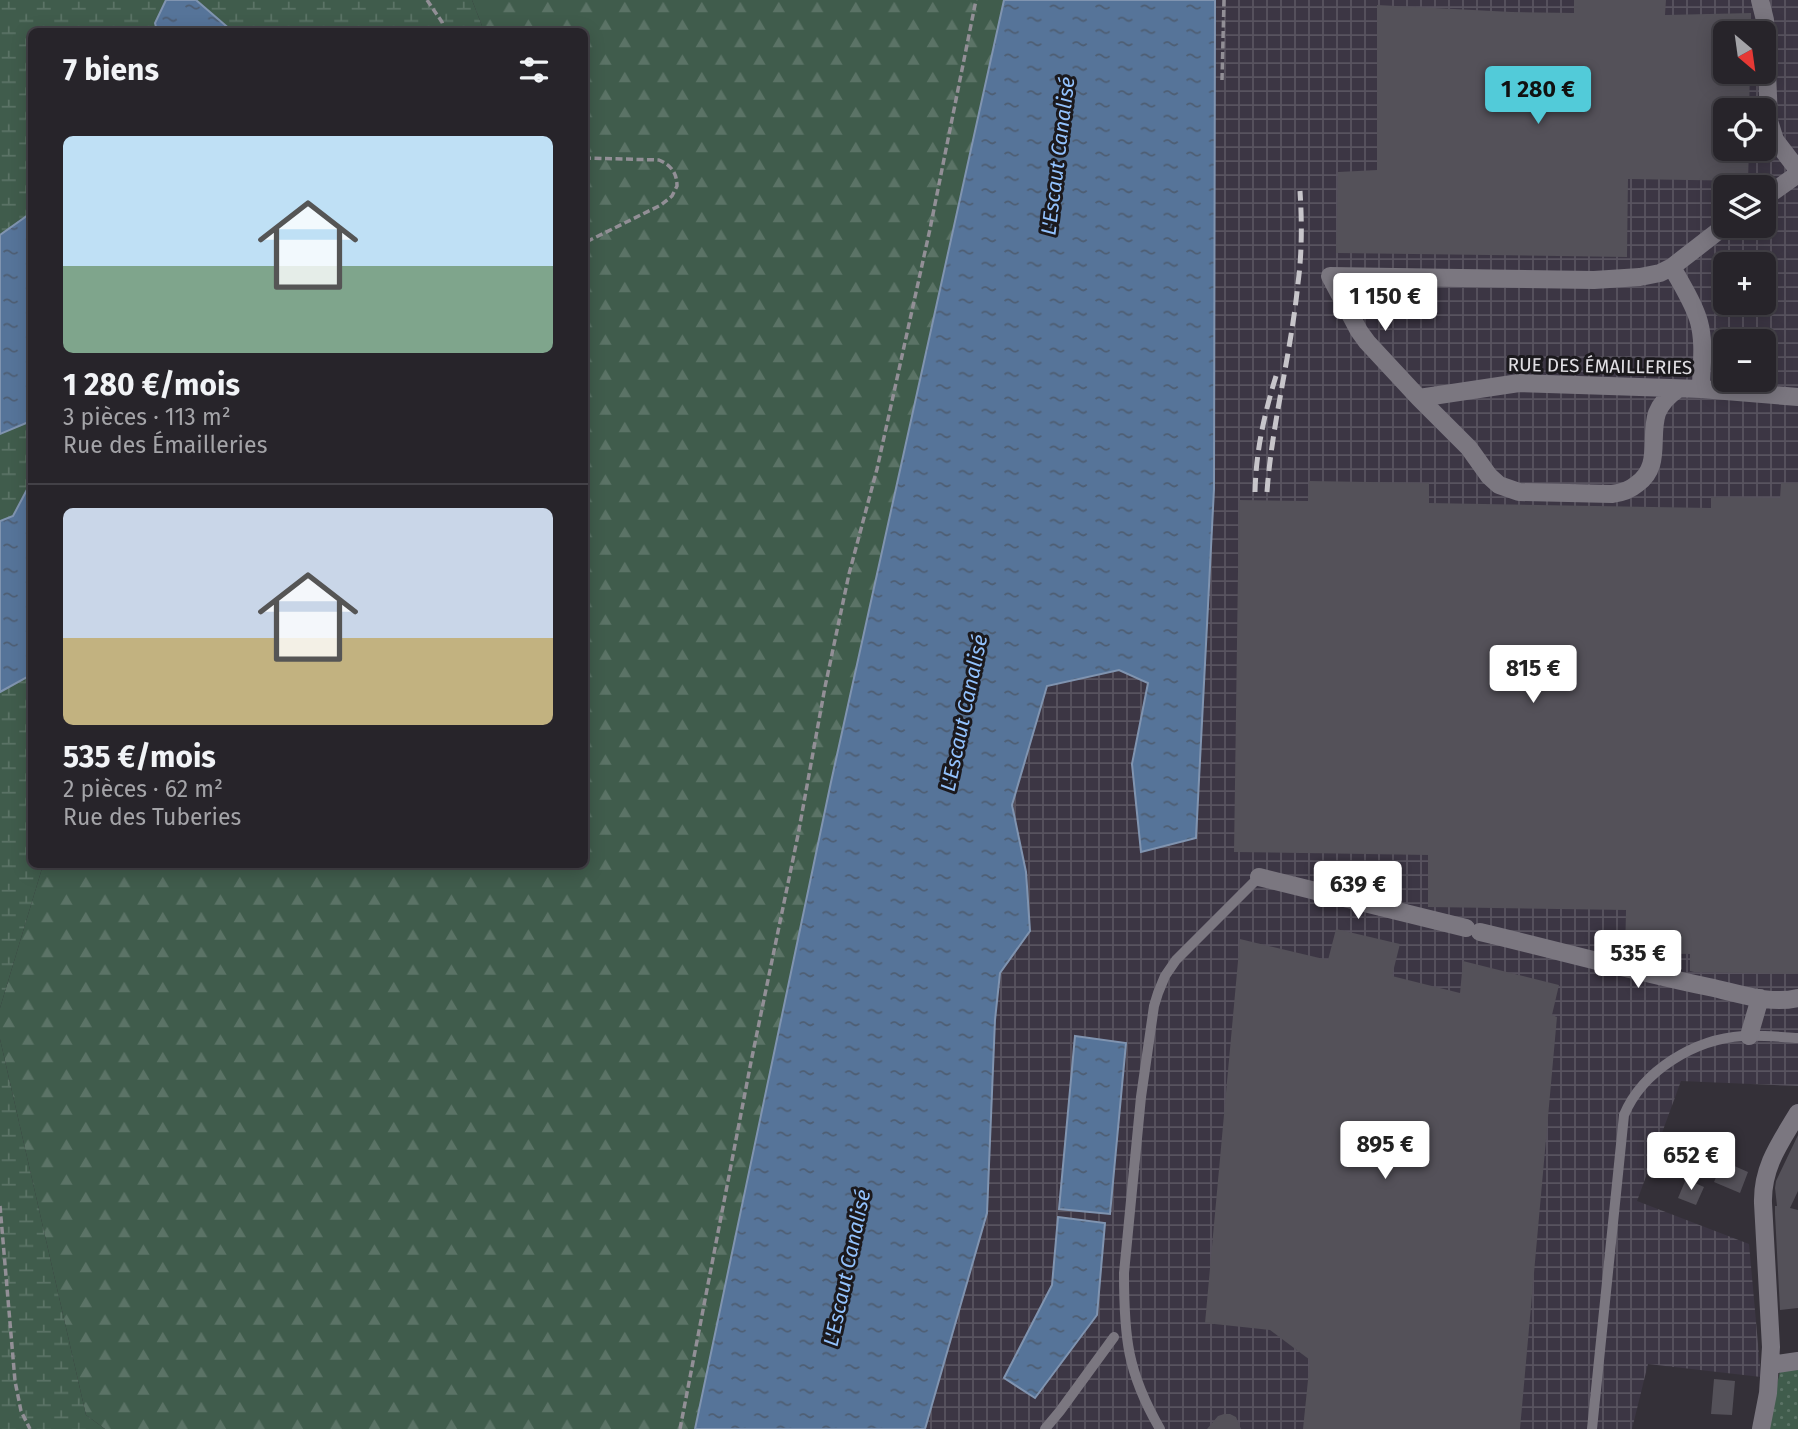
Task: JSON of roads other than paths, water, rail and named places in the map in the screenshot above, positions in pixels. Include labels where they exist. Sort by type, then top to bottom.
[{"type":"street","points":[[1760,0],[1765,20],[1769,121],[1775,140],[1798,172],[1776,189]]},
{"type":"street","points":[[1678,388],[1665,401],[1657,415],[1654,458],[1644,478],[1635,486],[1612,494],[1519,492],[1499,485],[1489,476],[1469,448],[1367,342],[1330,276],[1604,279],[1647,276],[1672,267],[1713,235]]},
{"type":"street","points":[[1672,267],[1700,323],[1700,389]]},
{"type":"street","name":"RUE DES ÉMAILLERIES","points":[[1419,398],[1519,383],[1700,389],[1798,397]]},
{"type":"street","points":[[1259,877],[1675,980],[1759,998],[1783,1001],[1798,999]]},
{"type":"street","points":[[1749,1036],[1759,998]]},
{"type":"street","points":[[1761,1429],[1770,1365],[1763,1189],[1773,1156],[1798,1113]]},
{"type":"street","points":[[1770,1365],[1798,1362]]},
{"type":"lane","points":[[1160,1429],[1133,1370],[1126,1339],[1124,1298],[1124,1273],[1141,1097],[1154,1006],[1165,976],[1176,960],[1259,877]]},
{"type":"lane","points":[[1592,1429],[1624,1115],[1631,1101],[1644,1084],[1662,1068],[1681,1055],[1710,1043],[1749,1036],[1798,1038]]},
{"type":"lane","points":[[1045,1429],[1114,1337]]},
{"type":"water","points":[[166,0],[196,0],[229,28],[156,28],[155,23]]},
{"type":"water","name":"L'Escaut Canalisé","points":[[1004,0],[1215,0],[1214,489],[1196,838],[1141,852],[1132,764],[1148,683],[1119,670],[1047,686],[1012,805],[1026,872],[1030,931],[1000,973],[995,1020],[987,1213],[925,1429],[695,1429],[831,782]]},
{"type":"water","points":[[28,215],[28,422],[0,434],[0,235]]},
{"type":"water","points":[[28,488],[28,677],[0,692],[0,521],[13,516]]},
{"type":"water","points":[[1075,1036],[1126,1043],[1110,1214],[1059,1209]]},
{"type":"water","points":[[1058,1217],[1105,1223],[1097,1315],[1035,1398],[1004,1378],[1052,1285]]},
{"type":"railway","points":[[1267,492],[1299,272],[1300,191]]},
{"type":"railway","points":[[1255,492],[1261,433],[1276,376]]}]
